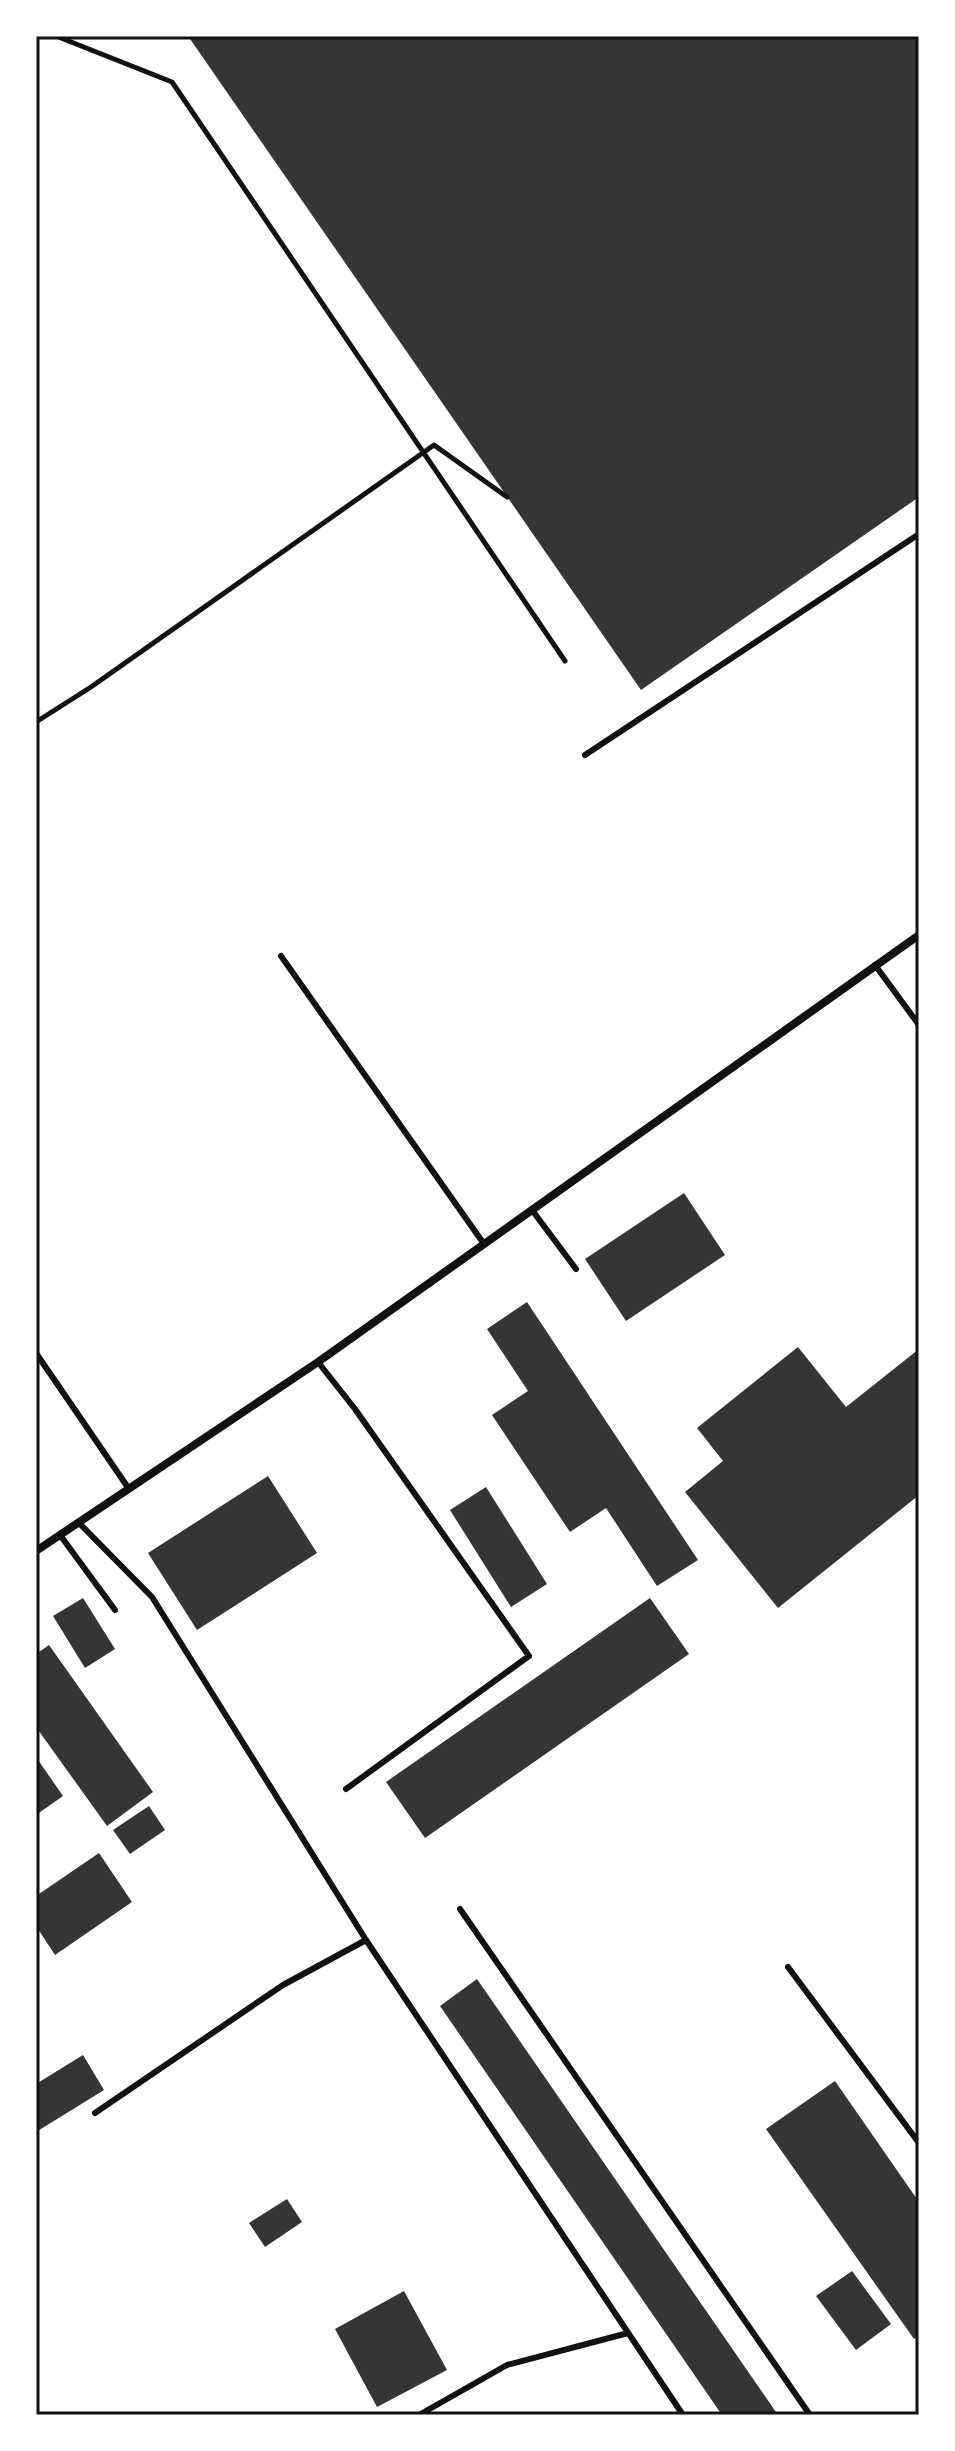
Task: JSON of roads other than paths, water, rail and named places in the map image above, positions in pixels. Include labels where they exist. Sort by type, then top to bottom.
[{"type":"street","points":[[36,1551],[318,1362],[919,935]]},
{"type":"lane","points":[[585,755],[919,534]]},
{"type":"lane","points":[[281,956],[484,1244]]},
{"type":"lane","points":[[875,965],[919,1025]]},
{"type":"lane","points":[[532,1210],[576,1269]]},
{"type":"lane","points":[[36,1353],[129,1489]]},
{"type":"lane","points":[[318,1362],[355,1409],[529,1656],[346,1789]]},
{"type":"lane","points":[[79,1523],[152,1597],[366,1940],[683,2415]]},
{"type":"lane","points":[[60,1535],[115,1610]]},
{"type":"lane","points":[[460,1909],[810,2415]]},
{"type":"lane","points":[[95,2113],[283,1985],[366,1940]]},
{"type":"lane","points":[[788,1967],[919,2143]]},
{"type":"lane","points":[[419,2415],[507,2365],[628,2333]]}]
